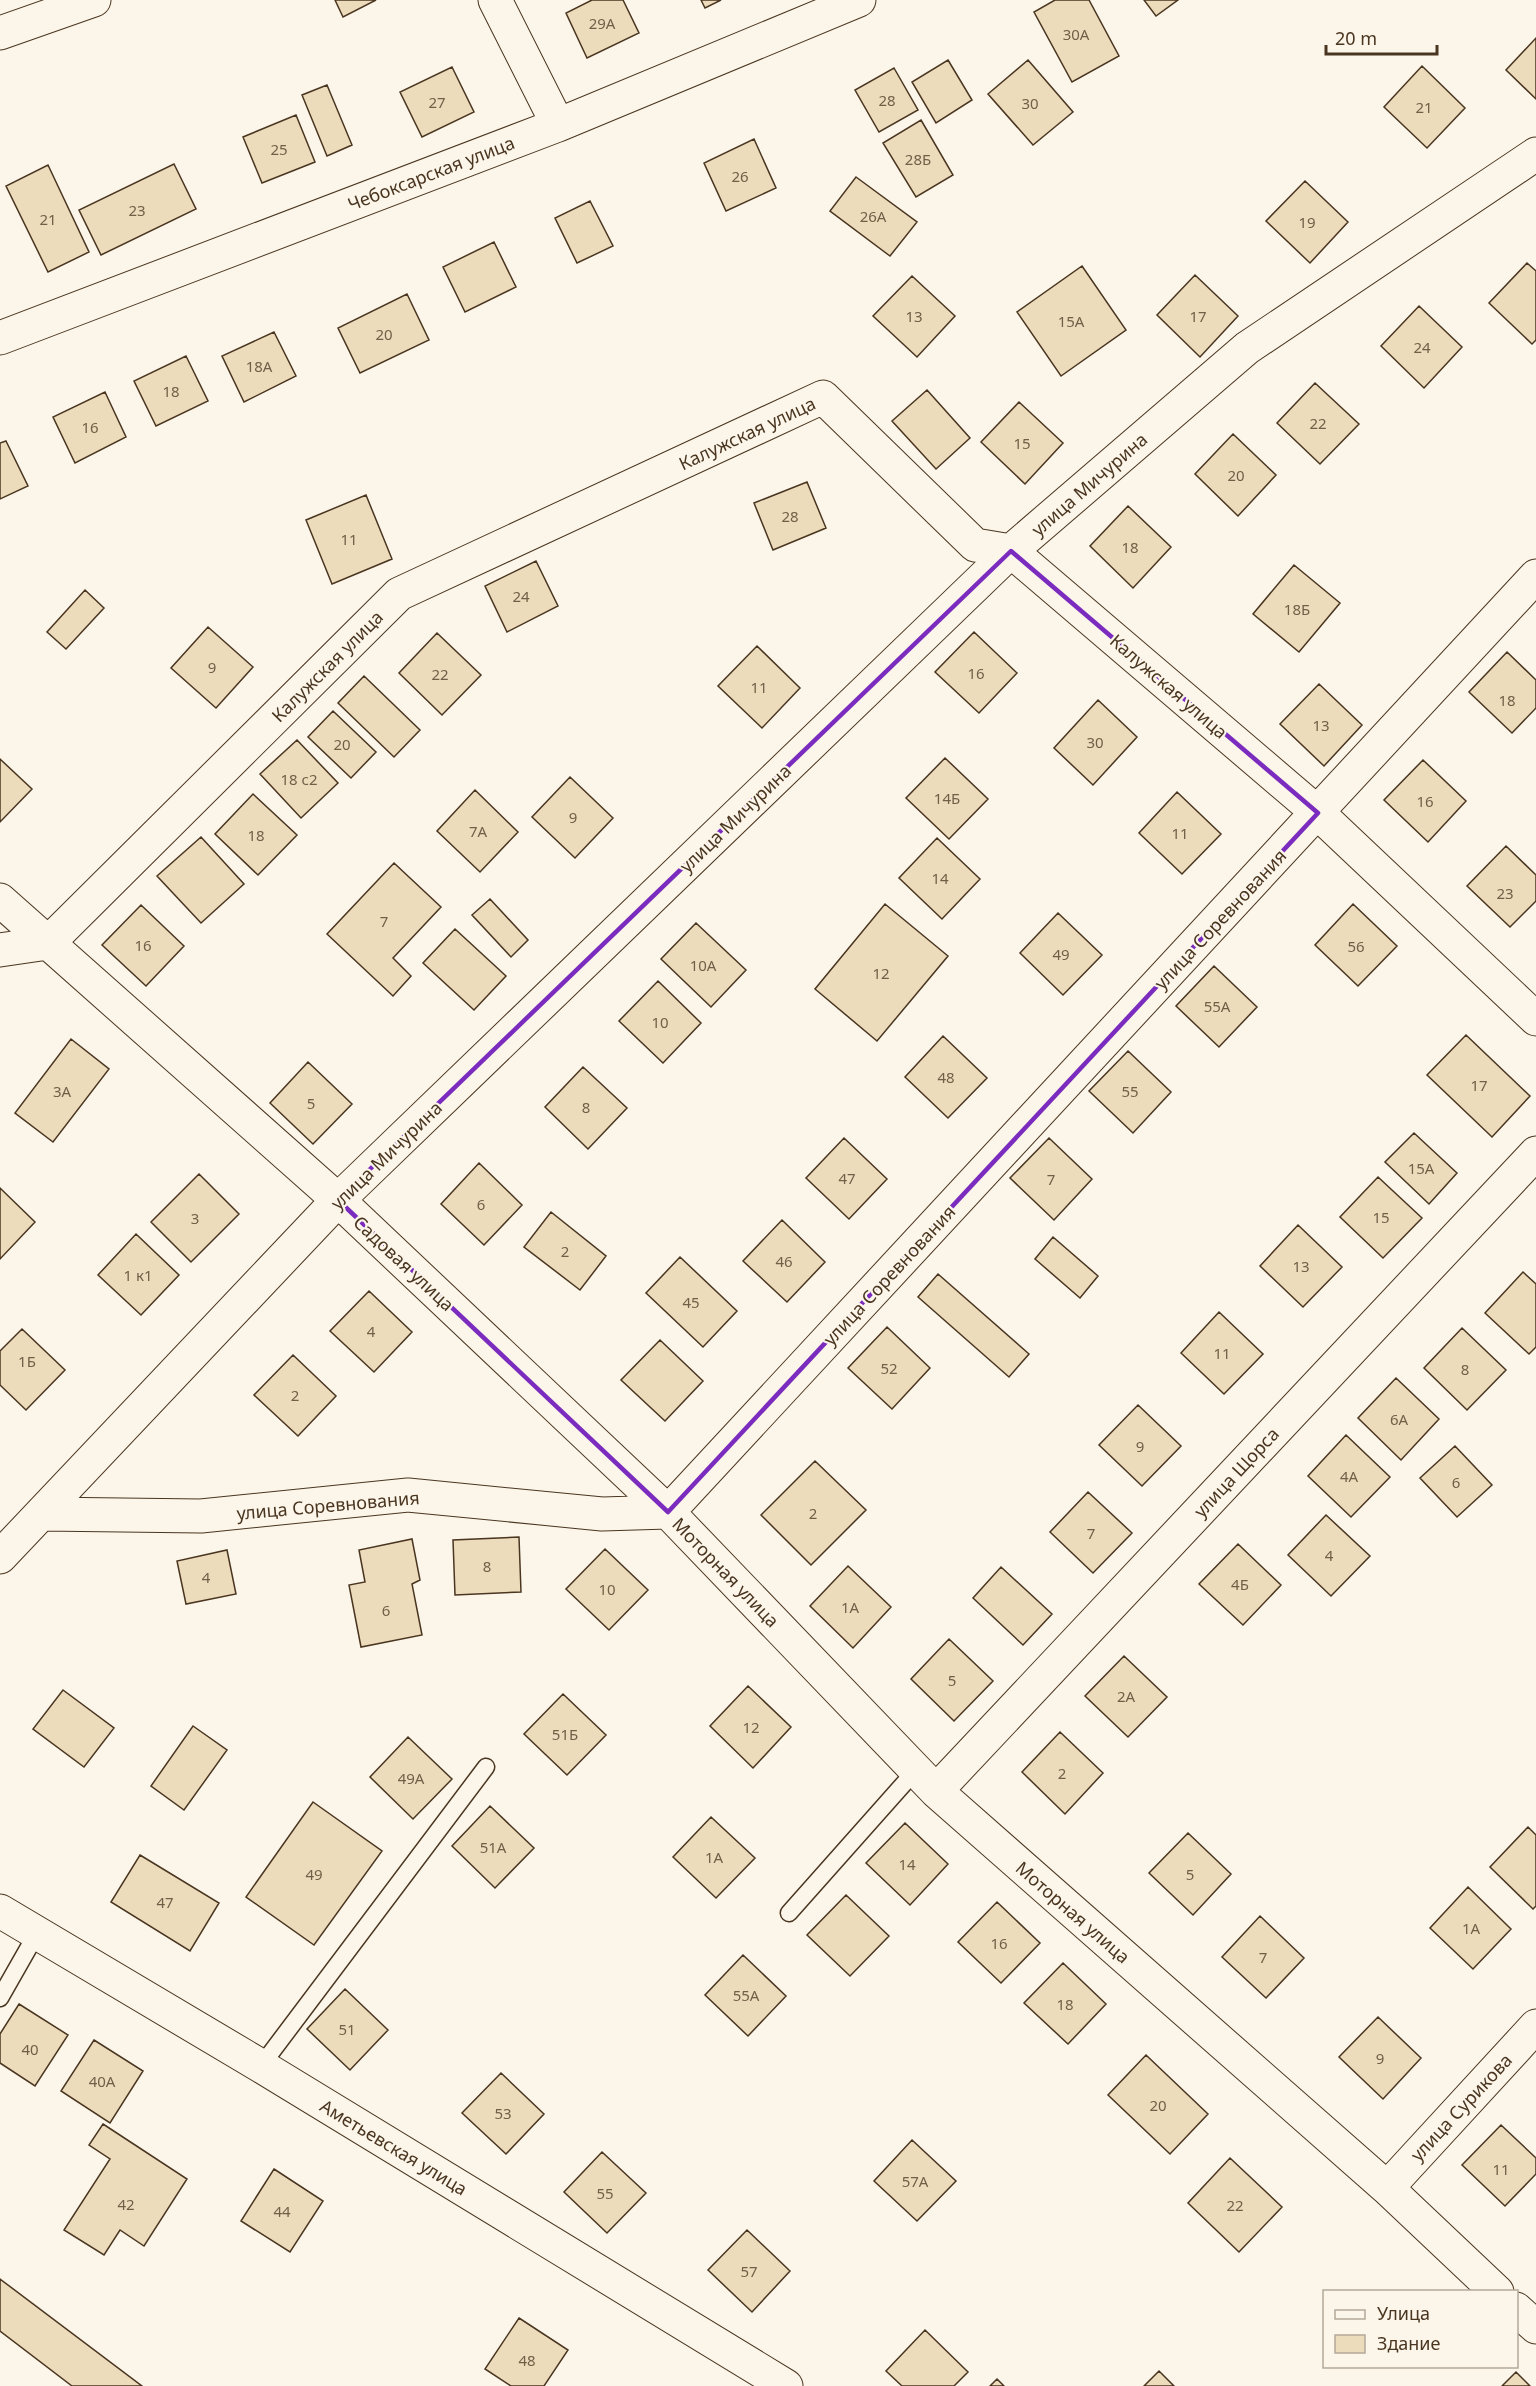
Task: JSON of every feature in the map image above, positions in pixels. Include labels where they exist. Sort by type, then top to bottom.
[{"type":"street","points":[[0,33],[94,0]]},
{"type":"street","points":[[495,0],[558,125]]},
{"type":"street","name":"Чебоксарская улица","points":[[0,338],[558,125],[859,0]]},
{"type":"street","name":"улица Мичурина","points":[[0,1557],[339,1200],[1011,551],[1247,348],[1536,154]]},
{"type":"street","name":"Калужская улица","points":[[48,943],[399,594],[823,397],[975,545],[1011,551],[1318,813],[1536,1019]]},
{"type":"street","name":"улица Соревнования","points":[[42,1514],[201,1516],[408,1495],[602,1514],[668,1512],[1536,576]]},
{"type":"street","name":"Садовая улица","points":[[0,900],[339,1200],[668,1512]]},
{"type":"street","points":[[0,950],[48,943]]},
{"type":"street","name":"улица Щорса","points":[[926,1781],[1536,1153]]},
{"type":"street","name":"Моторная улица","points":[[668,1512],[926,1781],[1387,2188],[1495,2290]]},
{"type":"street","name":"Аметьевская улица","points":[[0,1911],[261,2066],[786,2386]]},
{"type":"street","name":"улица Сурикова","points":[[1387,2188],[1536,2026]]},
{"type":"street","points":[[1518,2311],[1536,2327]]},
{"type":"lane","points":[[261,2066],[486,1767]]},
{"type":"lane","points":[[789,1913],[926,1781]]},
{"type":"lane","points":[[0,1998],[37,1933]]},
{"type":"highlighted area","points":[[1011,551],[1318,813],[668,1512],[338,1200]]},
{"type":"building","points":[[335,0],[376,0],[343,17]]},
{"type":"building","points":[[592,0],[623,0],[639,33],[587,58],[566,13]]},
{"type":"building","points":[[701,0],[721,0],[705,8]]},
{"type":"building","points":[[1055,0],[1089,0],[1119,56],[1072,82],[1034,12]]},
{"type":"building","points":[[1144,0],[1178,0],[1156,16]]},
{"type":"building","points":[[1536,38],[1536,99],[1506,70]]},
{"type":"building","points":[[948,60],[972,100],[936,123],[912,82]]},
{"type":"building","points":[[1028,60],[1073,112],[1033,145],[988,94]]},
{"type":"building","points":[[1422,66],[1465,108],[1427,148],[1384,107]]},
{"type":"building","points":[[452,67],[474,112],[422,137],[400,92]]},
{"type":"building","points":[[894,68],[918,110],[879,132],[855,90]]},
{"type":"building","points":[[327,85],[352,145],[327,156],[302,95]]},
{"type":"building","points":[[296,115],[315,162],[262,183],[243,137]]},
{"type":"building","points":[[921,120],[953,175],[916,197],[883,143]]},
{"type":"building","points":[[754,139],[776,188],[726,211],[704,163]]},
{"type":"building","points":[[174,164],[196,209],[101,255],[79,210]]},
{"type":"building","points":[[48,165],[89,252],[48,272],[6,186]]},
{"type":"building","points":[[856,177],[917,222],[890,256],[830,211]]},
{"type":"building","points":[[1305,181],[1348,222],[1310,263],[1266,221]]},
{"type":"building","points":[[590,201],[613,246],[577,263],[555,218]]},
{"type":"building","points":[[494,242],[516,287],[465,312],[443,267]]},
{"type":"building","points":[[1527,263],[1536,271],[1536,340],[1532,344],[1489,303]]},
{"type":"building","points":[[1082,266],[1126,330],[1061,376],[1017,312]]},
{"type":"building","points":[[1195,275],[1238,316],[1200,357],[1157,315]]},
{"type":"building","points":[[912,276],[955,316],[917,357],[873,316]]},
{"type":"building","points":[[407,294],[429,340],[360,373],[338,328]]},
{"type":"building","points":[[1419,306],[1462,347],[1424,388],[1381,346]]},
{"type":"building","points":[[274,332],[296,376],[244,402],[222,356]]},
{"type":"building","points":[[186,356],[208,401],[156,426],[134,381]]},
{"type":"building","points":[[1315,383],[1359,424],[1320,464],[1277,423]]},
{"type":"building","points":[[927,390],[970,438],[936,469],[892,421]]},
{"type":"building","points":[[105,392],[126,437],[75,463],[53,417]]},
{"type":"building","points":[[1019,402],[1063,443],[1025,484],[981,442]]},
{"type":"building","points":[[1233,434],[1276,475],[1238,516],[1195,474]]},
{"type":"building","points":[[6,441],[28,486],[0,499],[0,443]]},
{"type":"building","points":[[807,482],[826,528],[773,550],[754,503]]},
{"type":"building","points":[[366,495],[392,559],[332,584],[306,520]]},
{"type":"building","points":[[1128,506],[1171,547],[1133,588],[1090,546]]},
{"type":"building","points":[[536,561],[558,606],[507,632],[485,586]]},
{"type":"building","points":[[1294,565],[1340,603],[1299,652],[1253,614]]},
{"type":"building","points":[[85,590],[104,608],[66,649],[47,632]]},
{"type":"building","points":[[208,627],[253,667],[216,708],[171,668]]},
{"type":"building","points":[[974,632],[1017,673],[979,713],[935,672]]},
{"type":"building","points":[[437,633],[481,675],[442,715],[399,673]]},
{"type":"building","points":[[757,646],[800,688],[762,728],[718,686]]},
{"type":"building","points":[[1507,652],[1536,680],[1536,708],[1512,733],[1469,692]]},
{"type":"building","points":[[364,676],[420,730],[394,757],[338,703]]},
{"type":"building","points":[[1319,684],[1362,725],[1324,766],[1280,724]]},
{"type":"building","points":[[1098,700],[1137,737],[1093,785],[1054,748]]},
{"type":"building","points":[[333,711],[376,752],[351,778],[308,737]]},
{"type":"building","points":[[297,740],[338,783],[301,818],[260,774]]},
{"type":"building","points":[[945,758],[988,799],[949,839],[906,798]]},
{"type":"building","points":[[0,759],[32,789],[0,822]]},
{"type":"building","points":[[1423,760],[1466,801],[1428,842],[1384,800]]},
{"type":"building","points":[[570,777],[613,818],[575,858],[532,817]]},
{"type":"building","points":[[475,790],[518,832],[480,872],[437,831]]},
{"type":"building","points":[[1177,792],[1221,834],[1182,874],[1139,833]]},
{"type":"building","points":[[253,794],[297,835],[258,875],[215,834]]},
{"type":"building","points":[[201,837],[244,884],[201,923],[157,876]]},
{"type":"building","points":[[937,838],[980,879],[942,919],[899,878]]},
{"type":"building","points":[[1506,846],[1536,875],[1536,901],[1510,927],[1467,886]]},
{"type":"building","points":[[394,863],[441,907],[393,958],[411,976],[393,996],[327,934]]},
{"type":"building","points":[[490,899],[528,940],[511,957],[472,915]]},
{"type":"building","points":[[885,904],[948,956],[877,1041],[815,989]]},
{"type":"building","points":[[1353,904],[1397,946],[1358,986],[1315,945]]},
{"type":"building","points":[[141,905],[184,946],[146,986],[102,945]]},
{"type":"building","points":[[1058,913],[1102,955],[1063,995],[1020,953]]},
{"type":"building","points":[[696,923],[746,970],[711,1007],[661,959]]},
{"type":"building","points":[[455,929],[506,976],[474,1010],[423,963]]},
{"type":"building","points":[[1214,966],[1257,1007],[1219,1047],[1176,1006]]},
{"type":"building","points":[[658,981],[701,1023],[663,1063],[619,1021]]},
{"type":"building","points":[[1466,1035],[1530,1096],[1492,1137],[1427,1075]]},
{"type":"building","points":[[943,1036],[987,1078],[948,1118],[905,1077]]},
{"type":"building","points":[[71,1039],[109,1069],[53,1142],[15,1113]]},
{"type":"building","points":[[1128,1051],[1171,1092],[1133,1133],[1089,1091]]},
{"type":"building","points":[[308,1062],[352,1104],[313,1144],[270,1103]]},
{"type":"building","points":[[583,1067],[627,1108],[588,1149],[545,1107]]},
{"type":"building","points":[[1414,1133],[1457,1173],[1429,1204],[1385,1162]]},
{"type":"building","points":[[844,1138],[887,1179],[849,1219],[806,1178]]},
{"type":"building","points":[[1049,1138],[1092,1179],[1054,1220],[1010,1178]]},
{"type":"building","points":[[479,1163],[522,1205],[484,1245],[441,1204]]},
{"type":"building","points":[[199,1174],[239,1214],[191,1262],[151,1222]]},
{"type":"building","points":[[1378,1177],[1422,1218],[1383,1258],[1340,1217]]},
{"type":"building","points":[[0,1188],[35,1222],[0,1259]]},
{"type":"building","points":[[551,1212],[606,1256],[580,1290],[524,1247]]},
{"type":"building","points":[[782,1220],[825,1262],[787,1302],[743,1261]]},
{"type":"building","points":[[1298,1225],[1342,1267],[1303,1307],[1260,1266]]},
{"type":"building","points":[[136,1234],[179,1275],[141,1315],[98,1275]]},
{"type":"building","points":[[1053,1237],[1098,1276],[1080,1298],[1035,1259]]},
{"type":"building","points":[[680,1257],[737,1311],[703,1347],[646,1293]]},
{"type":"building","points":[[1523,1272],[1536,1284],[1536,1347],[1529,1354],[1485,1313]]},
{"type":"building","points":[[938,1274],[1029,1354],[1009,1377],[918,1297]]},
{"type":"building","points":[[369,1291],[412,1332],[374,1372],[330,1331]]},
{"type":"building","points":[[1219,1312],[1263,1354],[1224,1394],[1181,1353]]},
{"type":"building","points":[[887,1327],[930,1368],[892,1409],[848,1368]]},
{"type":"building","points":[[1462,1328],[1506,1370],[1467,1410],[1424,1368]]},
{"type":"building","points":[[22,1329],[65,1370],[26,1410],[0,1385],[0,1351]]},
{"type":"building","points":[[660,1340],[703,1381],[665,1421],[621,1380]]},
{"type":"building","points":[[293,1355],[336,1396],[298,1436],[254,1395]]},
{"type":"building","points":[[1396,1378],[1439,1419],[1401,1460],[1358,1418]]},
{"type":"building","points":[[1138,1405],[1181,1446],[1142,1486],[1099,1445]]},
{"type":"building","points":[[1346,1435],[1390,1477],[1351,1517],[1308,1476]]},
{"type":"building","points":[[1455,1446],[1492,1485],[1457,1517],[1420,1478]]},
{"type":"building","points":[[815,1461],[866,1510],[811,1565],[761,1515]]},
{"type":"building","points":[[1088,1492],[1132,1533],[1093,1573],[1050,1532]]},
{"type":"building","points":[[1326,1515],[1370,1556],[1331,1596],[1288,1555]]},
{"type":"building","points":[[519,1537],[521,1592],[455,1595],[453,1540]]},
{"type":"building","points":[[412,1539],[420,1580],[412,1584],[422,1635],[361,1647],[349,1585],[365,1582],[359,1550]]},
{"type":"building","points":[[1238,1544],[1281,1585],[1243,1625],[1199,1584]]},
{"type":"building","points":[[605,1549],[648,1590],[609,1630],[566,1589]]},
{"type":"building","points":[[227,1550],[236,1594],[186,1604],[177,1561]]},
{"type":"building","points":[[848,1566],[891,1607],[853,1648],[810,1606]]},
{"type":"building","points":[[1001,1567],[1052,1614],[1023,1645],[973,1598]]},
{"type":"building","points":[[949,1639],[993,1681],[954,1721],[911,1679]]},
{"type":"building","points":[[1124,1656],[1167,1697],[1128,1737],[1085,1696]]},
{"type":"building","points":[[748,1686],[791,1727],[753,1768],[710,1726]]},
{"type":"building","points":[[63,1690],[114,1728],[84,1767],[33,1729]]},
{"type":"building","points":[[563,1694],[606,1735],[567,1775],[524,1734]]},
{"type":"building","points":[[193,1726],[227,1750],[184,1810],[151,1786]]},
{"type":"building","points":[[1060,1732],[1103,1773],[1065,1814],[1022,1772]]},
{"type":"building","points":[[408,1737],[452,1779],[413,1819],[370,1777]]},
{"type":"building","points":[[313,1802],[382,1851],[314,1945],[246,1897]]},
{"type":"building","points":[[490,1806],[534,1848],[495,1888],[452,1846]]},
{"type":"building","points":[[711,1817],[755,1858],[716,1898],[673,1857]]},
{"type":"building","points":[[905,1823],[948,1864],[910,1905],[866,1863]]},
{"type":"building","points":[[1528,1827],[1536,1835],[1536,1906],[1533,1909],[1490,1867]]},
{"type":"building","points":[[1188,1833],[1231,1874],[1193,1915],[1149,1873]]},
{"type":"building","points":[[140,1855],[219,1903],[190,1951],[111,1902]]},
{"type":"building","points":[[1468,1887],[1511,1929],[1473,1969],[1430,1928]]},
{"type":"building","points":[[846,1895],[889,1936],[850,1976],[807,1935]]},
{"type":"building","points":[[997,1902],[1040,1943],[1001,1983],[958,1942]]},
{"type":"building","points":[[1260,1916],[1304,1958],[1266,1998],[1222,1957]]},
{"type":"building","points":[[743,1955],[786,1996],[748,2036],[705,1995]]},
{"type":"building","points":[[1063,1963],[1106,2004],[1068,2044],[1024,2003]]},
{"type":"building","points":[[345,1989],[388,2030],[350,2070],[307,2029]]},
{"type":"building","points":[[19,2004],[68,2035],[35,2086],[0,2063],[0,2034]]},
{"type":"building","points":[[1378,2017],[1421,2058],[1383,2099],[1339,2057]]},
{"type":"building","points":[[94,2040],[143,2071],[110,2123],[61,2091]]},
{"type":"building","points":[[1146,2055],[1208,2114],[1170,2154],[1108,2095]]},
{"type":"building","points":[[501,2073],[544,2114],[506,2154],[462,2113]]},
{"type":"building","points":[[103,2124],[187,2179],[144,2246],[120,2230],[104,2255],[64,2230],[110,2159],[89,2145]]},
{"type":"building","points":[[1501,2125],[1536,2158],[1536,2174],[1505,2206],[1462,2165]]},
{"type":"building","points":[[912,2140],[956,2181],[917,2221],[874,2181]]},
{"type":"building","points":[[602,2152],[646,2193],[607,2233],[564,2192]]},
{"type":"building","points":[[1230,2158],[1282,2207],[1239,2252],[1188,2203]]},
{"type":"building","points":[[274,2169],[323,2201],[290,2252],[241,2221]]},
{"type":"building","points":[[747,2230],[790,2271],[752,2312],[708,2270]]},
{"type":"building","points":[[0,2279],[142,2386],[72,2386],[0,2331]]},
{"type":"building","points":[[519,2318],[568,2350],[544,2386],[511,2386],[485,2369]]},
{"type":"building","points":[[925,2330],[968,2372],[954,2386],[902,2386],[886,2371]]},
{"type":"building","points":[[1159,2371],[1174,2386],[1144,2386]]},
{"type":"building","points":[[1516,2372],[1530,2386],[1502,2386]]},
{"type":"building","points":[[997,2379],[1004,2386],[990,2386]]}]
